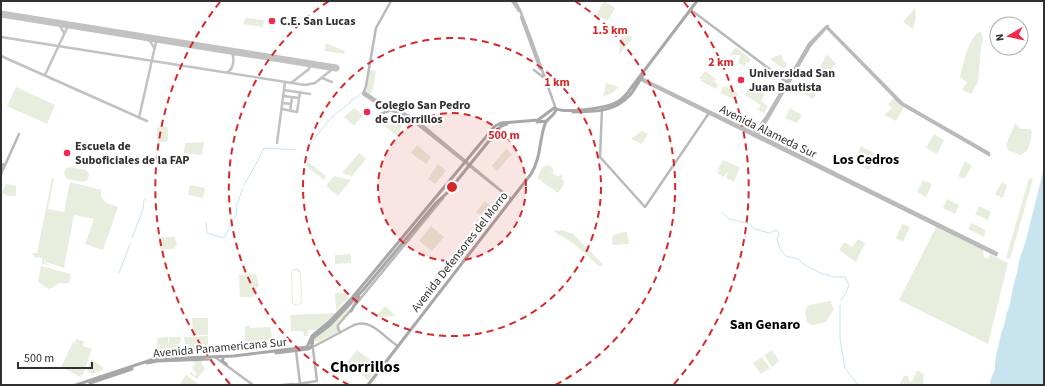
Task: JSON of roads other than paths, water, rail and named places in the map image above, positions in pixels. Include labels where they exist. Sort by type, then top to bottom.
[{"type":"main road","points":[[363,93],[376,28],[390,1]]},
{"type":"main road","points":[[514,1],[520,10],[555,109],[560,111],[590,110]]},
{"type":"main road","points":[[552,116],[567,112],[602,109],[622,99],[699,1]]},
{"type":"main road","points":[[691,11],[787,83]]},
{"type":"main road","points":[[756,134],[809,44],[827,28],[902,103],[989,154]]},
{"type":"main road","points":[[340,332],[338,325],[502,125],[543,122],[556,112],[555,105],[531,43]]},
{"type":"main road","points":[[534,70],[543,77]]},
{"type":"main road","name":"Avenida Alameda Sur","points":[[640,78],[756,134],[996,254]]},
{"type":"main road","points":[[363,93],[380,106],[412,120],[466,161]]},
{"type":"main road","points":[[363,93],[382,104],[412,117],[511,199]]},
{"type":"main road","points":[[380,106],[380,113],[392,111]]},
{"type":"main road","points":[[282,385],[317,381],[310,340],[312,336],[329,322],[352,298],[493,128],[501,123],[537,121],[555,109]]},
{"type":"main road","points":[[602,109],[600,157],[645,207],[709,112]]},
{"type":"main road","name":"Avenida Defensores del Morro","points":[[511,199],[535,163],[543,126],[543,117]]},
{"type":"main road","name":"Avenida Defensores del Morro","points":[[367,385],[535,168],[539,156],[543,122]]},
{"type":"main road","points":[[1,174],[18,133]]},
{"type":"main road","points":[[1,170],[16,138]]},
{"type":"main road","points":[[311,347],[314,337],[330,325],[364,289],[436,203],[447,193]]},
{"type":"main road","points":[[350,311],[364,289]]},
{"type":"main road","points":[[314,337],[314,341],[317,343],[356,325],[366,324],[398,345]]},
{"type":"main road","points":[[311,347],[340,332]]},
{"type":"main road","name":"Avenida Panamericana Sur","points":[[79,384],[82,379],[85,384],[153,362],[217,358],[305,348],[308,346],[310,340]]},
{"type":"main road","name":"Avenida Panamericana Sur","points":[[217,358],[223,359],[296,351],[311,347]]},
{"type":"main road","points":[[296,351],[299,383]]},
{"type":"main road","points":[[217,358],[253,385]]},
{"type":"main road","points":[[223,359],[222,361],[226,364]]},
{"type":"main road","points":[[291,385],[299,383]]},
{"type":"water","points":[[1044,168],[1044,385],[990,385],[995,369],[997,350],[1009,308],[1019,261],[1026,240]]},
{"type":"waterway","points":[[333,116],[361,93]]},
{"type":"waterway","points":[[307,147],[332,117]]},
{"type":"waterway","points":[[244,185],[264,148],[296,150]]},
{"type":"waterway","points":[[206,223],[207,233],[224,238],[237,213],[236,207],[243,188]]},
{"type":"waterway","points":[[132,238],[143,209],[144,200],[146,199]]},
{"type":"waterway","points":[[722,213],[729,219],[747,223],[755,229],[769,233],[777,230],[779,234],[777,239],[779,246],[786,256],[798,259],[805,265],[821,273],[834,277],[845,277],[849,285],[845,295],[840,301]]},
{"type":"waterway","points":[[119,273],[130,244]]},
{"type":"waterway","points":[[840,305],[840,339],[845,368],[858,385]]},
{"type":"place","name":"C.E. San Lucas","points":[[272,21]]},
{"type":"place","name":"Universidad San Juan Bautista","points":[[741,80]]},
{"type":"place","name":"Colegio San Pedro de Chorrillos","points":[[367,112]]},
{"type":"place","name":"Escuela de Suboficiales de la FAP","points":[[67,153]]},
{"type":"district","name":"Los Cedros","points":[[866,160]]},
{"type":"district","name":"San Genaro","points":[[765,325]]},
{"type":"district","name":"Chorrillos","points":[[365,367]]}]
